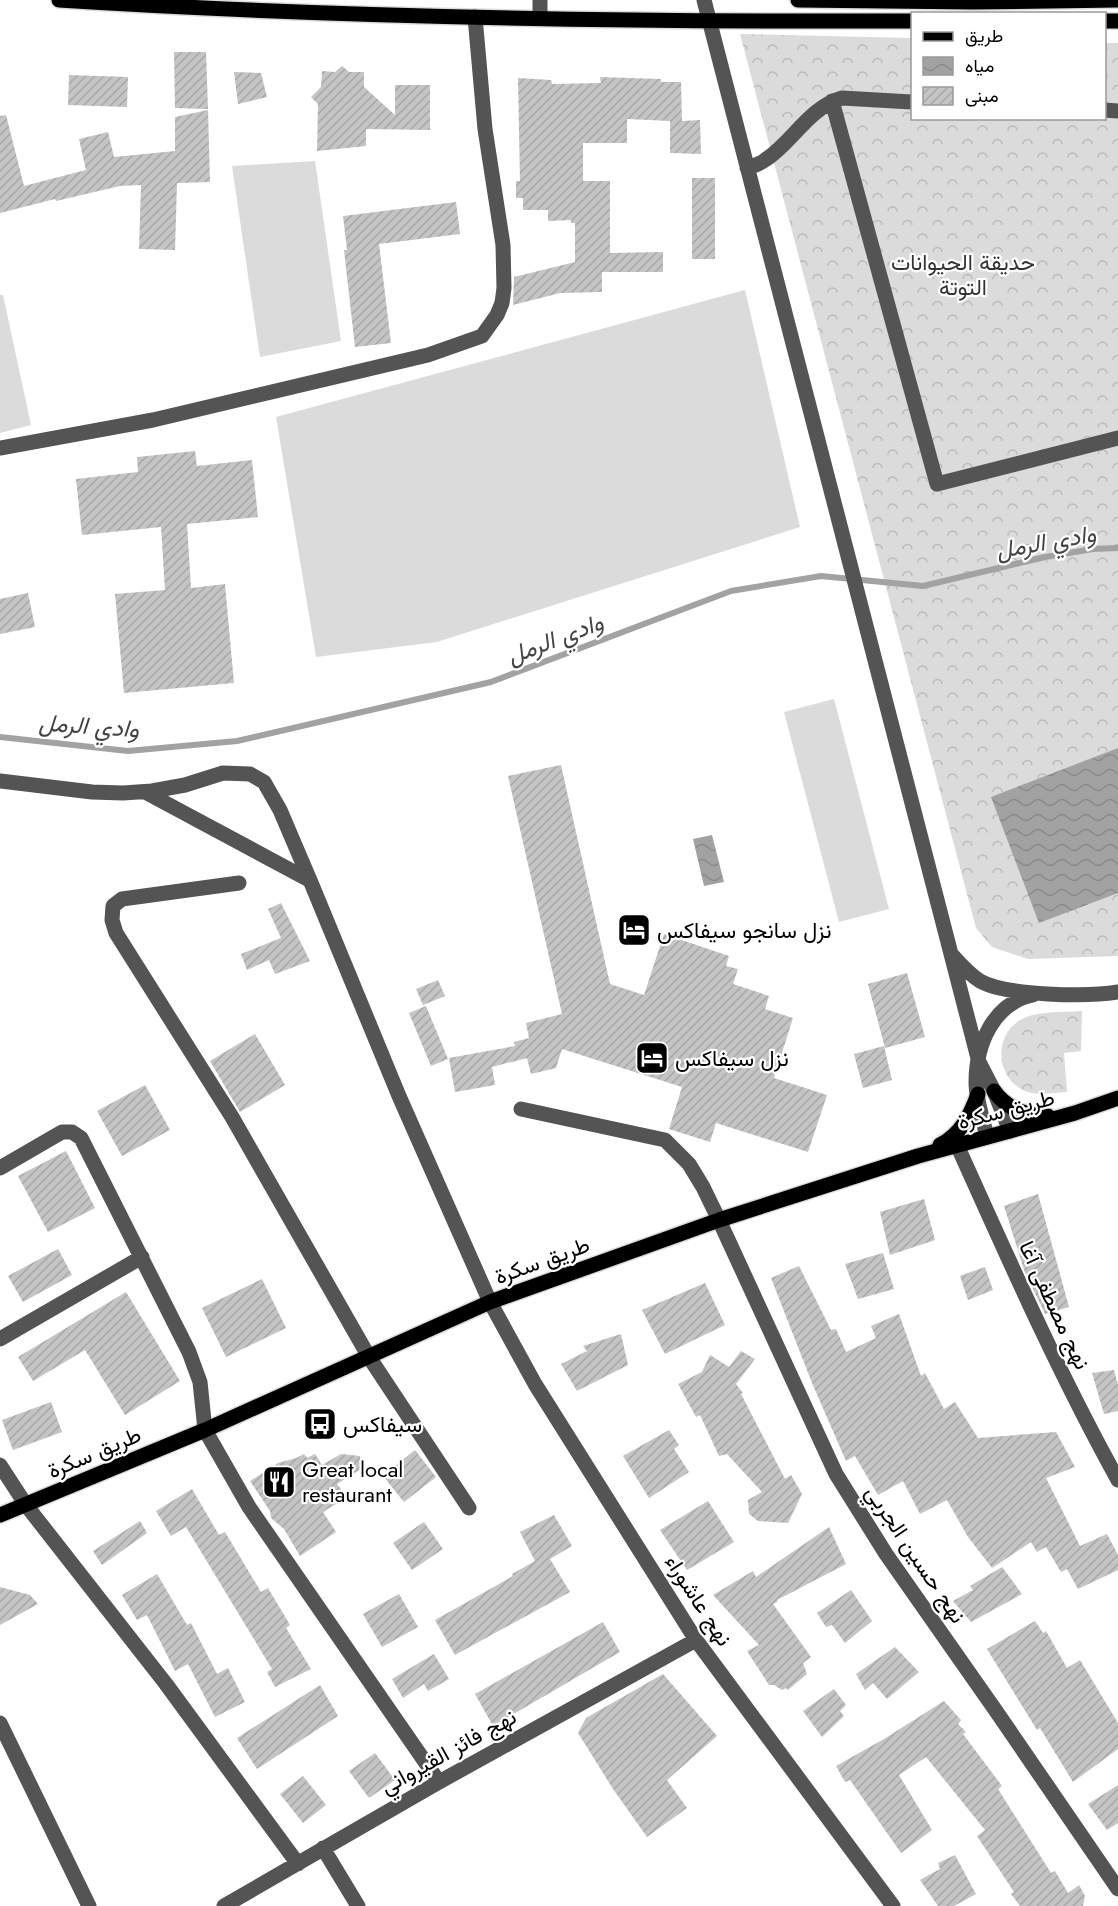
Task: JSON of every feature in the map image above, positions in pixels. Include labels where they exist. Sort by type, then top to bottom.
[{"type":"main road","points":[[59,0],[476,17],[709,22],[911,21]]},
{"type":"main road","points":[[798,0],[973,5],[1118,0]]},
{"type":"main road","points":[[994,1091],[1015,1109],[1034,1116],[1075,1113]]},
{"type":"main road","points":[[918,1156],[943,1144],[960,1131],[971,1113],[978,1094]]},
{"type":"main road","name":"طريق سكرة","points":[[0,1515],[205,1430],[490,1302],[719,1220],[918,1156],[1075,1113],[1118,1098]]},
{"type":"street","points":[[540,0],[540,18]]},
{"type":"street","points":[[704,0],[979,1062],[1010,1131]]},
{"type":"street","points":[[0,448],[153,420],[428,355],[482,336],[498,315],[504,288],[503,245],[485,129],[476,17]]},
{"type":"street","points":[[747,168],[763,162],[772,155],[814,113],[832,101],[842,98],[911,102]]},
{"type":"street","points":[[832,101],[936,484],[1118,438]]},
{"type":"street","name":"نهج عاشوراء","points":[[0,781],[92,792],[145,792],[185,785],[223,773],[250,774],[264,782],[280,810],[404,1106],[490,1302],[535,1384],[696,1640],[893,1906]]},
{"type":"street","points":[[145,792],[309,880]]},
{"type":"street","points":[[238,883],[122,899],[113,906],[112,920],[116,933],[232,1117],[369,1357],[469,1508]]},
{"type":"street","points":[[950,953],[965,969],[981,981],[1000,988],[1041,993],[1107,994],[1118,992]]},
{"type":"street","points":[[987,1137],[976,1083],[984,1041],[991,1023],[1004,1007],[1022,997],[1041,993]]},
{"type":"street","name":"نهج حسين الجربي","points":[[521,1109],[665,1140],[689,1164],[719,1220],[836,1474],[886,1554],[1118,1889]]},
{"type":"street","points":[[0,1168],[62,1132],[72,1132],[81,1138],[189,1352],[200,1382],[205,1430],[249,1507],[439,1782]]},
{"type":"street","name":"نهج مصطفى آغا","points":[[957,1145],[1080,1411],[1118,1480]]},
{"type":"street","points":[[0,1339],[142,1257]]},
{"type":"street","points":[[0,1465],[27,1504],[166,1684],[298,1864]]},
{"type":"street","name":"نهج فائز القيرواني","points":[[225,1906],[439,1782],[696,1640]]},
{"type":"street","points":[[0,1723],[89,1906]]},
{"type":"street","points":[[323,1848],[358,1906]]},
{"type":"green space","name":"حديقة الحيوانات التوتة","points":[[740,34],[911,38],[911,120],[1106,120],[1106,43],[1118,43],[1118,956],[1028,959],[992,947],[976,928]]},
{"type":"green space","points":[[315,161],[341,341],[260,357],[232,166]]},
{"type":"green space","points":[[745,290],[800,527],[437,642],[316,657],[276,417]]},
{"type":"green space","points":[[0,295],[3,295],[31,425],[0,433]]},
{"type":"green space","points":[[834,699],[889,909],[839,922],[784,712]]},
{"type":"green space","points":[[1082,1011],[1081,1051],[1064,1053],[1067,1092],[1035,1093],[1025,1091],[1015,1085],[1003,1066],[1001,1056],[1006,1035],[1013,1026],[1022,1019],[1036,1014]]},
{"type":"water","points":[[1118,748],[1118,893],[1039,923],[991,797]]},
{"type":"water","points":[[712,835],[724,882],[704,886],[693,839]]},
{"type":"building","points":[[174,52],[206,52],[208,109],[175,108]]},
{"type":"building","points":[[342,66],[349,72],[364,72],[364,87],[395,115],[395,85],[430,85],[430,130],[366,129],[366,146],[317,151],[318,104],[311,97],[321,87],[322,71],[335,72]]},
{"type":"building","points":[[234,72],[261,73],[267,97],[238,104]]},
{"type":"building","points":[[69,75],[128,77],[127,107],[68,105]]},
{"type":"building","points":[[600,77],[681,82],[682,121],[700,120],[701,154],[670,153],[670,121],[627,119],[627,143],[583,143],[583,181],[610,181],[610,253],[663,252],[663,272],[602,272],[602,292],[560,293],[513,305],[514,277],[575,262],[575,223],[571,223],[571,220],[548,221],[548,210],[523,210],[523,198],[516,198],[516,181],[520,181],[518,78],[551,80],[552,84],[601,83]]},
{"type":"building","points":[[208,110],[210,182],[177,183],[175,250],[139,249],[141,185],[120,186],[0,213],[0,116],[6,115],[24,186],[86,170],[79,139],[108,132],[114,157],[175,151],[175,117]]},
{"type":"building","points":[[692,178],[715,178],[715,259],[692,259]]},
{"type":"building","points":[[456,202],[460,234],[379,244],[391,343],[355,347],[344,250],[347,250],[343,216]]},
{"type":"building","points":[[195,451],[197,466],[252,460],[258,517],[187,524],[191,588],[225,584],[234,683],[124,693],[115,594],[165,590],[161,527],[82,535],[76,479],[138,472],[137,457]]},
{"type":"building","points":[[28,593],[35,627],[0,634],[0,599]]},
{"type":"building","points":[[561,765],[610,984],[644,995],[664,934],[729,956],[726,966],[738,969],[733,984],[769,996],[765,1009],[793,1018],[774,1078],[827,1095],[808,1152],[716,1123],[710,1142],[669,1129],[682,1087],[562,1049],[556,1068],[531,1074],[527,1058],[492,1067],[495,1085],[455,1092],[449,1058],[515,1046],[514,1042],[529,1038],[526,1023],[562,1014],[508,776]]},
{"type":"building","points":[[281,903],[310,961],[275,974],[269,960],[247,970],[241,954],[281,938],[268,909]]},
{"type":"building","points":[[907,973],[925,1037],[885,1048],[868,984]]},
{"type":"building","points":[[438,980],[445,996],[423,1005],[416,989]]},
{"type":"building","points":[[426,1006],[448,1059],[431,1066],[409,1013]]},
{"type":"building","points":[[255,1034],[285,1085],[240,1112],[210,1061]]},
{"type":"building","points":[[884,1046],[892,1080],[863,1088],[854,1054]]},
{"type":"building","points":[[145,1085],[170,1130],[122,1156],[97,1111]]},
{"type":"building","points":[[66,1151],[95,1208],[48,1232],[18,1176]]},
{"type":"building","points":[[1038,1194],[1069,1307],[1045,1314],[1024,1270],[1004,1206]]},
{"type":"building","points":[[924,1199],[935,1240],[890,1255],[880,1212]]},
{"type":"building","points":[[58,1249],[72,1275],[23,1302],[8,1276]]},
{"type":"building","points":[[883,1253],[894,1289],[858,1299],[845,1264]]},
{"type":"building","points":[[799,1266],[831,1330],[836,1329],[846,1352],[876,1338],[871,1326],[899,1314],[921,1376],[925,1373],[944,1409],[955,1402],[978,1438],[1056,1432],[1075,1467],[1046,1478],[1080,1546],[1107,1534],[1118,1555],[1118,1570],[1078,1589],[1067,1569],[1061,1572],[1046,1547],[1037,1552],[1031,1542],[992,1568],[968,1537],[947,1500],[920,1514],[903,1481],[878,1495],[855,1456],[846,1461],[812,1383],[771,1278]]},
{"type":"building","points":[[985,1267],[993,1290],[968,1300],[960,1276]]},
{"type":"building","points":[[262,1279],[286,1328],[226,1357],[202,1308]]},
{"type":"building","points":[[705,1283],[725,1325],[665,1354],[642,1310]]},
{"type":"building","points":[[126,1292],[180,1381],[125,1415],[85,1350],[33,1381],[18,1357]]},
{"type":"building","points":[[621,1334],[628,1365],[577,1391],[561,1364],[587,1351],[583,1346]]},
{"type":"building","points":[[741,1351],[755,1359],[736,1384],[743,1393],[741,1394],[785,1479],[791,1475],[802,1494],[788,1523],[758,1521],[749,1514],[748,1500],[762,1492],[727,1454],[719,1456],[700,1415],[696,1417],[678,1384],[702,1372],[710,1355],[729,1367]]},
{"type":"building","points":[[1114,1370],[1118,1385],[1118,1411],[1104,1414],[1092,1373]]},
{"type":"building","points":[[51,1402],[62,1432],[13,1450],[2,1420]]},
{"type":"building","points":[[669,1430],[679,1445],[674,1449],[689,1472],[649,1498],[623,1456]]},
{"type":"building","points":[[415,1450],[436,1477],[404,1502],[383,1476]]},
{"type":"building","points":[[304,1454],[307,1458],[315,1454],[322,1465],[341,1454],[360,1456],[361,1469],[337,1484],[347,1497],[323,1512],[336,1532],[300,1556],[284,1529],[271,1518],[270,1511],[250,1481],[278,1463]]},
{"type":"building","points":[[192,1489],[219,1535],[225,1532],[261,1592],[268,1588],[290,1625],[286,1628],[311,1669],[275,1687],[267,1672],[272,1669],[186,1527],[171,1536],[156,1511]]},
{"type":"building","points":[[708,1501],[734,1542],[687,1570],[660,1530]]},
{"type":"building","points":[[554,1515],[572,1546],[550,1559],[570,1592],[455,1655],[435,1620],[535,1561],[520,1532]]},
{"type":"building","points":[[140,1521],[147,1533],[102,1565],[93,1551]]},
{"type":"building","points":[[424,1522],[443,1549],[412,1570],[393,1543]]},
{"type":"building","points":[[829,1527],[846,1564],[773,1604],[811,1657],[803,1663],[807,1674],[788,1690],[786,1688],[782,1690],[769,1685],[747,1651],[759,1645],[713,1595],[753,1571],[756,1577]]},
{"type":"building","points":[[1002,1567],[1022,1594],[971,1622],[953,1601],[973,1590],[970,1586]]},
{"type":"building","points":[[157,1574],[187,1625],[191,1623],[217,1674],[228,1668],[245,1702],[215,1717],[188,1664],[175,1671],[147,1615],[137,1620],[122,1595]]},
{"type":"building","points":[[0,1587],[30,1595],[38,1604],[0,1625]]},
{"type":"building","points":[[851,1590],[872,1621],[845,1643],[832,1625],[826,1627],[817,1613]]},
{"type":"building","points":[[399,1594],[418,1627],[382,1647],[363,1614]]},
{"type":"building","points":[[1035,1621],[1043,1633],[1046,1631],[1067,1668],[1080,1660],[1118,1723],[1118,1749],[1073,1782],[1040,1728],[1037,1730],[987,1649]]},
{"type":"building","points":[[603,1622],[620,1652],[493,1726],[475,1694]]},
{"type":"building","points":[[895,1647],[919,1672],[887,1699],[873,1683],[865,1690],[856,1674]]},
{"type":"building","points":[[434,1654],[449,1679],[428,1691],[424,1684],[403,1698],[392,1679]]},
{"type":"building","points":[[663,1674],[717,1736],[667,1780],[687,1808],[647,1837],[578,1733],[586,1718]]},
{"type":"building","points":[[320,1685],[338,1716],[257,1769],[237,1738]]},
{"type":"building","points":[[834,1689],[846,1705],[840,1711],[844,1716],[822,1737],[803,1711]]},
{"type":"building","points":[[944,1701],[961,1720],[958,1724],[966,1732],[963,1734],[1002,1786],[998,1789],[1051,1873],[1055,1871],[1068,1893],[1079,1885],[1085,1896],[1083,1906],[1020,1906],[1011,1894],[1014,1892],[977,1836],[985,1830],[926,1757],[899,1775],[932,1830],[901,1853],[850,1780],[845,1782],[836,1766]]},
{"type":"building","points":[[375,1753],[395,1780],[369,1798],[349,1771]]},
{"type":"building","points":[[303,1776],[326,1805],[303,1823],[280,1794]]},
{"type":"building","points":[[1118,1785],[1118,1823],[1107,1830],[1088,1804]]},
{"type":"building","points":[[955,1855],[976,1894],[954,1906],[938,1906],[920,1880],[940,1869],[938,1863]]},
{"type":"waterway","name":"وادي الرمل","points":[[0,737],[128,751],[237,741],[491,682],[731,591],[821,576],[923,586],[1045,557],[1093,549],[1118,548]]},
{"type":"place","name":"نزل سانجو سيفاكس","points":[[634,930]]},
{"type":"place","name":"نزل سيفاكس","points":[[652,1058]]},
{"type":"place","name":"سيفاكس","points":[[320,1424]]},
{"type":"place","name":"Great local restaurant","points":[[279,1482]]}]
